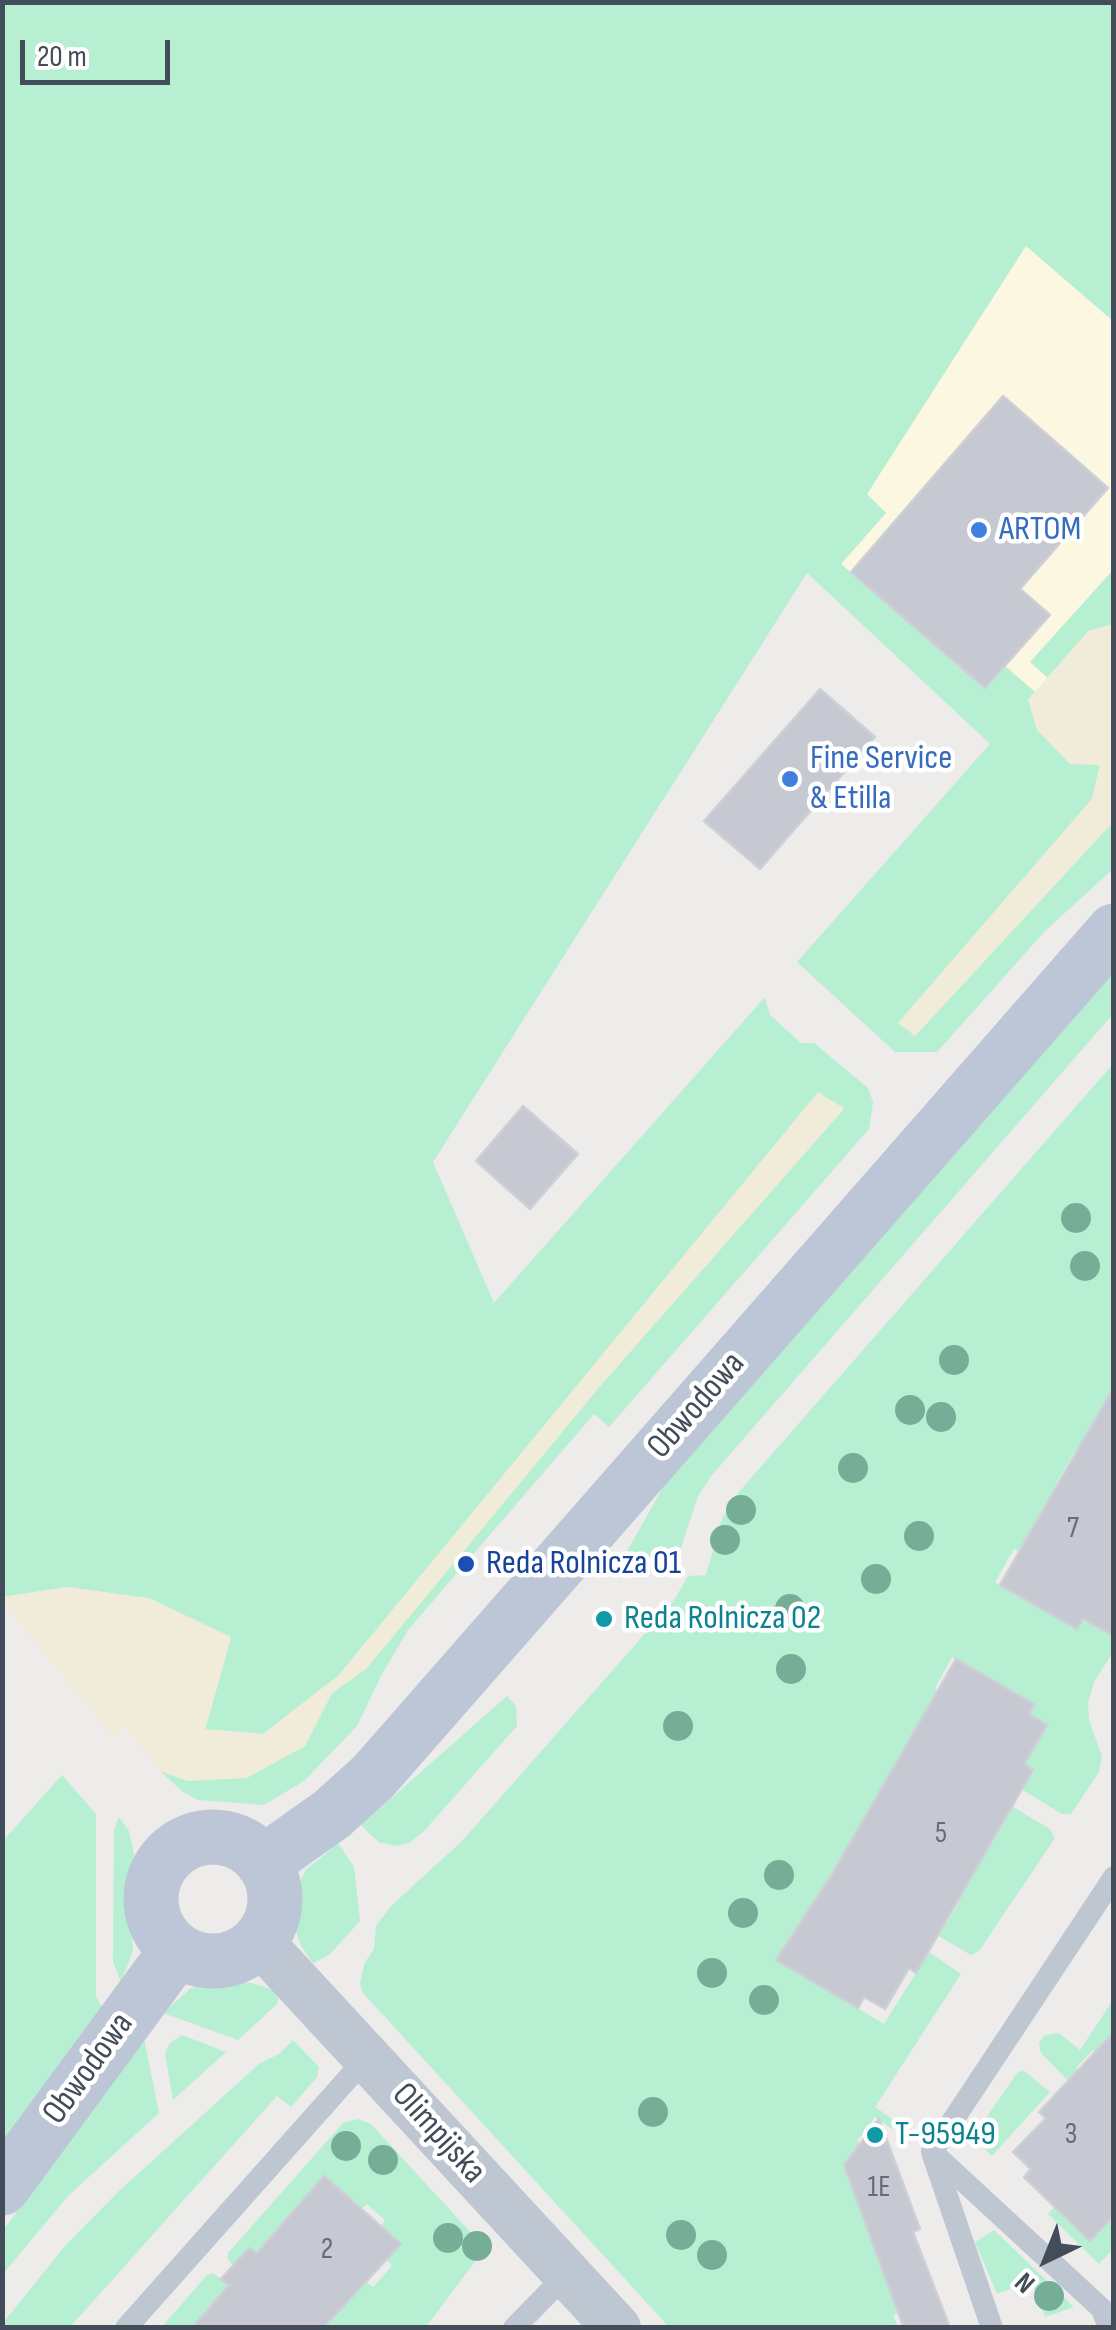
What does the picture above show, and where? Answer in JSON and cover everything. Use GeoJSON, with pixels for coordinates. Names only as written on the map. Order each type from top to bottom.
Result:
{"type":"FeatureCollection","features":[{"type":"Feature","properties":{"kind":"main road","name":"Obwodowa"},"geometry":{"type":"LineString","coordinates":[[263,1863],[332,1814],[373,1777],[1114,930]]}},
{"type":"Feature","properties":{"kind":"main road"},"geometry":{"type":"LineString","coordinates":[[220,1838],[249,1848],[263,1863],[272,1882],[275,1902],[270,1923],[259,1941],[241,1954],[220,1961],[198,1959],[177,1950],[163,1937],[154,1920],[153,1883],[172,1852],[190,1842],[220,1838]]}},
{"type":"Feature","properties":{"kind":"main road","name":"Obwodowa"},"geometry":{"type":"LineString","coordinates":[[2,2188],[177,1950]]}},
{"type":"Feature","properties":{"kind":"street","name":"Olimpijska"},"geometry":{"type":"LineString","coordinates":[[259,1941],[617,2328]]}},
{"type":"Feature","properties":{"kind":"lane"},"geometry":{"type":"LineString","coordinates":[[932,2152],[1114,1877]]}},
{"type":"Feature","properties":{"kind":"lane"},"geometry":{"type":"LineString","coordinates":[[126,2328],[368,2056]]}},
{"type":"Feature","properties":{"kind":"lane"},"geometry":{"type":"LineString","coordinates":[[932,2152],[992,2328]]}},
{"type":"Feature","properties":{"kind":"lane"},"geometry":{"type":"LineString","coordinates":[[932,2152],[1102,2309],[1109,2328]]}},
{"type":"Feature","properties":{"kind":"lane"},"geometry":{"type":"LineString","coordinates":[[514,2328],[566,2274]]}},
{"type":"Feature","properties":{"kind":"shaded area"},"geometry":{"type":"Polygon","coordinates":[[[1035,215],[1113,282],[1113,602],[990,744],[807,573],[1035,215]]]}},
{"type":"Feature","properties":{"kind":"green space"},"geometry":{"type":"Polygon","coordinates":[[[3,3],[1113,3],[1113,321],[1026,246],[867,494],[886,513],[841,564],[985,688],[1005,666],[1035,692],[1028,700],[1100,765],[1092,799],[899,1022],[915,1036],[1113,822],[1113,869],[1045,931],[937,1052],[895,1052],[797,962],[990,744],[807,573],[433,1162],[494,1303],[765,997],[770,1015],[801,1043],[814,1043],[868,1088],[873,1102],[869,1129],[609,1427],[594,1414],[408,1630],[357,1726],[304,1781],[264,1805],[198,1800],[160,1771],[188,1781],[305,1746],[332,1693],[366,1669],[601,1385],[844,1108],[818,1093],[339,1675],[263,1734],[205,1730],[231,1638],[68,1587],[3,1597],[3,3]]]}},
{"type":"Feature","properties":{"kind":"green space"},"geometry":{"type":"Polygon","coordinates":[[[1113,570],[1113,624],[1088,632],[1048,678],[1030,662],[1113,570]]]}},
{"type":"Feature","properties":{"kind":"green space"},"geometry":{"type":"Polygon","coordinates":[[[1113,973],[1113,1014],[712,1475],[698,1496],[679,1554],[624,1563],[669,1477],[1113,973]]]}},
{"type":"Feature","properties":{"kind":"green space"},"geometry":{"type":"Polygon","coordinates":[[[1113,1064],[1114,1387],[1099,1413],[1113,1422],[1098,1464],[1075,1451],[1056,1484],[1067,1491],[1046,1503],[1019,1552],[1014,1549],[995,1582],[1030,1603],[1033,1599],[1102,1629],[1113,1610],[1113,1652],[1094,1682],[1088,1703],[1089,1720],[1102,1756],[1099,1772],[1071,1814],[1062,1814],[1021,1789],[1023,1764],[1046,1724],[1029,1714],[1034,1703],[1012,1690],[1008,1695],[984,1675],[952,1657],[841,1884],[829,1878],[777,1960],[884,2024],[929,1952],[961,1974],[875,2107],[897,2122],[892,2129],[875,2117],[857,2141],[884,2160],[903,2311],[893,2315],[898,2327],[669,2327],[363,1993],[360,1984],[364,1964],[374,1949],[376,1926],[391,1906],[462,1841],[673,1602],[688,1576],[706,1575],[722,1519],[738,1493],[1113,1064]]]}},
{"type":"Feature","properties":{"kind":"green space"},"geometry":{"type":"Polygon","coordinates":[[[507,1696],[516,1706],[517,1726],[424,1831],[409,1843],[395,1846],[379,1842],[361,1825],[507,1696]]]}},
{"type":"Feature","properties":{"kind":"green space"},"geometry":{"type":"Polygon","coordinates":[[[62,1775],[96,1814],[96,1996],[102,2007],[3,2144],[3,1841],[62,1775]]]}},
{"type":"Feature","properties":{"kind":"green space"},"geometry":{"type":"Polygon","coordinates":[[[1003,1801],[1050,1829],[1055,1838],[979,1951],[971,1955],[930,1931],[937,1920],[946,1924],[959,1902],[949,1895],[982,1839],[992,1844],[1005,1820],[995,1814],[1003,1801]]]}},
{"type":"Feature","properties":{"kind":"green space"},"geometry":{"type":"Polygon","coordinates":[[[119,1817],[129,1831],[134,1854],[129,1905],[133,1951],[121,1982],[113,1962],[114,1830],[119,1817]]]}},
{"type":"Feature","properties":{"kind":"green space"},"geometry":{"type":"Polygon","coordinates":[[[338,1843],[354,1867],[360,1921],[329,1955],[313,1963],[300,1944],[294,1924],[295,1894],[305,1871],[338,1843]]]}},
{"type":"Feature","properties":{"kind":"green space"},"geometry":{"type":"Polygon","coordinates":[[[221,1981],[252,1983],[273,1990],[279,1996],[277,2004],[238,2040],[163,2013],[191,1988],[221,1981]]]}},
{"type":"Feature","properties":{"kind":"green space"},"geometry":{"type":"Polygon","coordinates":[[[1113,2000],[1113,2052],[1102,2057],[1093,2050],[1076,2068],[1085,2076],[1074,2087],[1041,2053],[1039,2043],[1045,2035],[1059,2033],[1080,2050],[1113,2000]]]}},
{"type":"Feature","properties":{"kind":"green space"},"geometry":{"type":"Polygon","coordinates":[[[182,2035],[226,2052],[173,2100],[165,2054],[170,2043],[182,2035]]]}},
{"type":"Feature","properties":{"kind":"green space"},"geometry":{"type":"Polygon","coordinates":[[[144,2038],[159,2113],[68,2196],[3,2274],[2,2232],[144,2038]]]}},
{"type":"Feature","properties":{"kind":"green space"},"geometry":{"type":"Polygon","coordinates":[[[293,2040],[319,2067],[317,2077],[291,2107],[277,2096],[70,2327],[3,2327],[65,2246],[119,2191],[259,2064],[279,2054],[293,2040]]]}},
{"type":"Feature","properties":{"kind":"green space"},"geometry":{"type":"Polygon","coordinates":[[[1023,2070],[1050,2092],[992,2156],[977,2142],[977,2131],[1023,2070]]]}},
{"type":"Feature","properties":{"kind":"green space"},"geometry":{"type":"Polygon","coordinates":[[[358,2119],[371,2124],[485,2248],[426,2327],[323,2327],[365,2281],[373,2287],[392,2266],[387,2260],[401,2244],[381,2226],[385,2220],[367,2204],[361,2209],[324,2176],[257,2253],[249,2248],[233,2266],[228,2259],[228,2253],[343,2123],[358,2119]]]}},
{"type":"Feature","properties":{"kind":"green space"},"geometry":{"type":"Polygon","coordinates":[[[1058,2203],[1113,2208],[1113,2249],[1099,2264],[1048,2214],[1058,2203]]]}},
{"type":"Feature","properties":{"kind":"green space"},"geometry":{"type":"Polygon","coordinates":[[[994,2230],[1074,2307],[1045,2317],[1031,2281],[997,2294],[975,2242],[994,2230]]]}},
{"type":"Feature","properties":{"kind":"green space"},"geometry":{"type":"Polygon","coordinates":[[[213,2273],[229,2285],[192,2327],[161,2328],[207,2275],[213,2273]]]}},
{"type":"Feature","properties":{"kind":"sand"},"geometry":{"type":"Polygon","coordinates":[[[1113,624],[1113,822],[915,1036],[898,1023],[1092,799],[1100,765],[1070,764],[1037,730],[1028,700],[1088,631],[1113,624]]]}},
{"type":"Feature","properties":{"kind":"sand"},"geometry":{"type":"Polygon","coordinates":[[[818,1092],[844,1109],[601,1385],[366,1669],[332,1693],[305,1746],[247,1778],[188,1781],[160,1771],[126,1727],[113,1737],[3,1603],[3,1597],[67,1587],[149,1598],[231,1637],[205,1729],[264,1734],[339,1675],[818,1092]]]}},
{"type":"Feature","properties":{"kind":"building","name":"ARTOM"},"geometry":{"type":"Polygon","coordinates":[[[1003,396],[1108,488],[1020,589],[1050,615],[985,688],[851,572],[1003,396]]]}},
{"type":"Feature","properties":{"kind":"building","name":"Fine Service & Etilla"},"geometry":{"type":"Polygon","coordinates":[[[820,689],[875,737],[760,869],[704,821],[820,689]]]}},
{"type":"Feature","properties":{"kind":"building"},"geometry":{"type":"Polygon","coordinates":[[[523,1106],[578,1154],[530,1209],[476,1161],[523,1106]]]}},
{"type":"Feature","properties":{"kind":"building"},"geometry":{"type":"Polygon","coordinates":[[[1114,1387],[1114,1636],[1083,1619],[1077,1629],[1000,1585],[1114,1387]]]}},
{"type":"Feature","properties":{"kind":"building"},"geometry":{"type":"Polygon","coordinates":[[[956,1659],[1034,1704],[1029,1714],[1047,1725],[1024,1764],[1033,1770],[916,1973],[909,1968],[885,2009],[864,1997],[858,2008],[776,1960],[830,1878],[956,1659]]]}},
{"type":"Feature","properties":{"kind":"building"},"geometry":{"type":"Polygon","coordinates":[[[1114,2032],[1114,2215],[1090,2241],[1024,2177],[1031,2169],[1013,2152],[1046,2118],[1039,2112],[1114,2032]]]}},
{"type":"Feature","properties":{"kind":"building"},"geometry":{"type":"Polygon","coordinates":[[[879,2119],[920,2229],[913,2232],[950,2328],[904,2328],[844,2165],[879,2119]]]}},
{"type":"Feature","properties":{"kind":"building"},"geometry":{"type":"Polygon","coordinates":[[[324,2176],[401,2244],[323,2328],[192,2328],[229,2285],[221,2279],[249,2248],[257,2253],[324,2176]]]}},
{"type":"Feature","properties":{"kind":"place","name":"ARTOM"},"geometry":{"type":"Point","coordinates":[979,530]}},
{"type":"Feature","properties":{"kind":"place","name":"Fine Service & Etilla"},"geometry":{"type":"Point","coordinates":[790,779]}},
{"type":"Feature","properties":{"kind":"place","name":"Reda Rolnicza 01"},"geometry":{"type":"Point","coordinates":[466,1564]}},
{"type":"Feature","properties":{"kind":"place","name":"Reda Rolnicza 02"},"geometry":{"type":"Point","coordinates":[604,1619]}},
{"type":"Feature","properties":{"kind":"place","name":"T-95949"},"geometry":{"type":"Point","coordinates":[875,2135]}}]}
